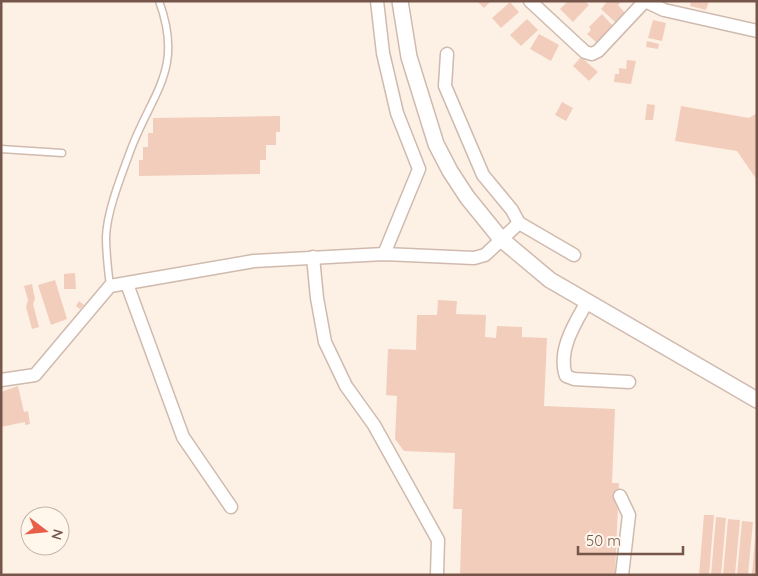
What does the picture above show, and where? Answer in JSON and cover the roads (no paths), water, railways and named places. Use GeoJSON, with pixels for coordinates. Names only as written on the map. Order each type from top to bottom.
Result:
{"type":"FeatureCollection","features":[{"type":"Feature","properties":{"kind":"street"},"geometry":{"type":"LineString","coordinates":[[377,1],[383,53],[397,113],[419,169],[384,254]]}},
{"type":"Feature","properties":{"kind":"street"},"geometry":{"type":"LineString","coordinates":[[400,1],[410,57],[436,144],[450,171],[467,197],[501,238],[550,280],[757,400]]}},
{"type":"Feature","properties":{"kind":"street"},"geometry":{"type":"LineString","coordinates":[[530,1],[585,52],[592,54],[598,51],[645,1],[664,10],[757,30]]}},
{"type":"Feature","properties":{"kind":"street"},"geometry":{"type":"LineString","coordinates":[[447,54],[444,86],[483,174],[520,223],[574,255]]}},
{"type":"Feature","properties":{"kind":"street"},"geometry":{"type":"LineString","coordinates":[[1,380],[35,375],[110,286],[254,261],[384,254],[474,258],[485,255],[501,238],[520,223]]}},
{"type":"Feature","properties":{"kind":"street"},"geometry":{"type":"LineString","coordinates":[[313,257],[317,298],[325,342],[346,386],[374,425],[438,540],[437,575]]}},
{"type":"Feature","properties":{"kind":"street"},"geometry":{"type":"LineString","coordinates":[[127,284],[183,438],[231,507]]}},
{"type":"Feature","properties":{"kind":"street"},"geometry":{"type":"LineString","coordinates":[[587,302],[569,333],[563,368],[566,376],[574,379],[629,382]]}},
{"type":"Feature","properties":{"kind":"street"},"geometry":{"type":"LineString","coordinates":[[620,496],[629,515],[622,575]]}},
{"type":"Feature","properties":{"kind":"lane"},"geometry":{"type":"LineString","coordinates":[[110,286],[106,235],[109,219],[132,146],[156,100],[168,59],[168,30],[159,1]]}},
{"type":"Feature","properties":{"kind":"lane"},"geometry":{"type":"LineString","coordinates":[[1,149],[62,153]]}}]}
